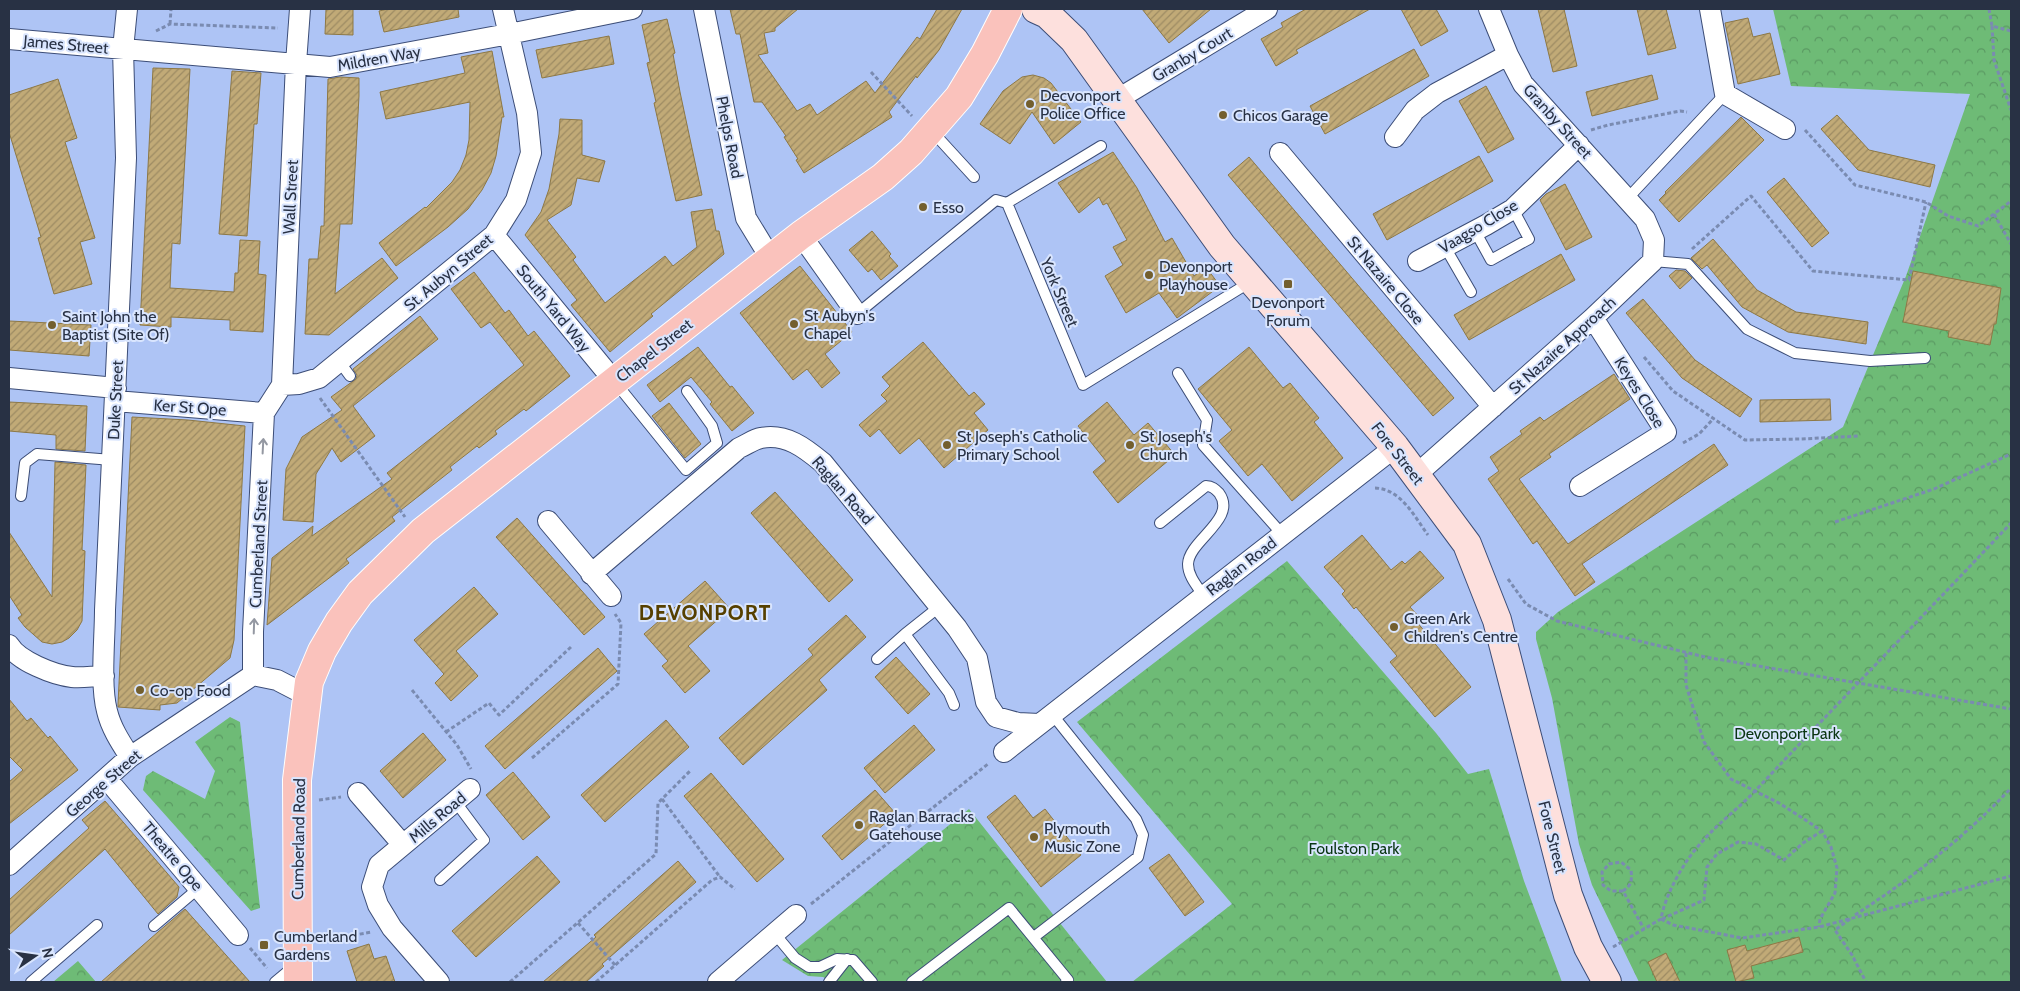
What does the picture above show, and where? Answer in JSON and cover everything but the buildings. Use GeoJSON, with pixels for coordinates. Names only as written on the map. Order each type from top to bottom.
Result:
{"type":"FeatureCollection","features":[{"type":"Feature","properties":{"kind":"main road","name":"Chapel Street"},"geometry":{"type":"LineString","coordinates":[[308,696],[309,682],[315,666],[339,622],[360,593],[418,536],[569,415],[614,382],[801,235],[883,177],[911,152],[959,96],[985,54],[1008,9]]}},
{"type":"Feature","properties":{"kind":"main road","name":"Cumberland Road"},"geometry":{"type":"LineString","coordinates":[[289,970],[297,780],[308,696]]}},
{"type":"Feature","properties":{"kind":"street","name":"Duke Street"},"geometry":{"type":"LineString","coordinates":[[128,9],[123,49],[126,158],[104,676],[107,711],[117,737],[130,757]]}},
{"type":"Feature","properties":{"kind":"street","name":"Wall Street"},"geometry":{"type":"LineString","coordinates":[[282,385],[300,9]]}},
{"type":"Feature","properties":{"kind":"street","name":"St. Aubyn Street"},"geometry":{"type":"LineString","coordinates":[[282,385],[299,384],[345,369],[494,235],[516,200],[531,153],[528,113],[504,9]]}},
{"type":"Feature","properties":{"kind":"street","name":"Mildren Way"},"geometry":{"type":"LineString","coordinates":[[123,49],[330,66],[509,34],[632,9]]}},
{"type":"Feature","properties":{"kind":"street","name":"Phelps Road"},"geometry":{"type":"LineString","coordinates":[[704,9],[746,218],[771,259]]}},
{"type":"Feature","properties":{"kind":"street","name":"Fore Street"},"geometry":{"type":"LineString","coordinates":[[1036,9],[1047,14],[1074,40],[1222,246],[1395,447],[1467,544],[1497,620],[1568,895],[1593,958],[1607,982]]}},
{"type":"Feature","properties":{"kind":"street","name":"Granby Court"},"geometry":{"type":"LineString","coordinates":[[1118,99],[1265,9]]}},
{"type":"Feature","properties":{"kind":"street","name":"Granby Street"},"geometry":{"type":"LineString","coordinates":[[1489,9],[1508,55],[1523,84],[1628,198]]}},
{"type":"Feature","properties":{"kind":"street"},"geometry":{"type":"LineString","coordinates":[[1710,9],[1725,94],[1785,129]]}},
{"type":"Feature","properties":{"kind":"street","name":"James Street"},"geometry":{"type":"LineString","coordinates":[[9,39],[123,49]]}},
{"type":"Feature","properties":{"kind":"street"},"geometry":{"type":"LineString","coordinates":[[1395,137],[1415,110],[1437,93],[1508,55]]}},
{"type":"Feature","properties":{"kind":"street","name":"Vaagso Close"},"geometry":{"type":"LineString","coordinates":[[1418,260],[1475,231],[1512,208],[1575,140]]}},
{"type":"Feature","properties":{"kind":"street","name":"St Nazaire Close"},"geometry":{"type":"LineString","coordinates":[[1280,153],[1493,407]]}},
{"type":"Feature","properties":{"kind":"street"},"geometry":{"type":"LineString","coordinates":[[1628,198],[1645,219],[1654,240],[1653,261]]}},
{"type":"Feature","properties":{"kind":"street","name":"South Yard Way"},"geometry":{"type":"LineString","coordinates":[[494,235],[614,382]]}},
{"type":"Feature","properties":{"kind":"street"},"geometry":{"type":"LineString","coordinates":[[801,235],[857,314]]}},
{"type":"Feature","properties":{"kind":"street","name":"St Nazaire Approach"},"geometry":{"type":"LineString","coordinates":[[1416,475],[1593,318],[1653,261]]}},
{"type":"Feature","properties":{"kind":"street","name":"Keyes Close"},"geometry":{"type":"LineString","coordinates":[[1580,486],[1666,432],[1593,318]]}},
{"type":"Feature","properties":{"kind":"street","name":"Ker St Ope"},"geometry":{"type":"LineString","coordinates":[[9,378],[264,413]]}},
{"type":"Feature","properties":{"kind":"street"},"geometry":{"type":"LineString","coordinates":[[264,413],[282,385]]}},
{"type":"Feature","properties":{"kind":"street","name":"Cumberland Street"},"geometry":{"type":"LineString","coordinates":[[253,675],[253,632],[264,413]]}},
{"type":"Feature","properties":{"kind":"street","name":"Raglan Road"},"geometry":{"type":"LineString","coordinates":[[591,574],[739,448],[761,438],[784,438],[803,446],[823,463],[939,607],[977,658],[986,702],[996,717],[1018,723],[1046,719]]}},
{"type":"Feature","properties":{"kind":"street","name":"Raglan Road"},"geometry":{"type":"LineString","coordinates":[[1004,752],[1395,447]]}},
{"type":"Feature","properties":{"kind":"street"},"geometry":{"type":"LineString","coordinates":[[548,521],[611,596]]}},
{"type":"Feature","properties":{"kind":"street"},"geometry":{"type":"LineString","coordinates":[[9,645],[12,650],[31,664],[39,667],[71,677],[104,676]]}},
{"type":"Feature","properties":{"kind":"street"},"geometry":{"type":"LineString","coordinates":[[253,675],[276,680],[308,696]]}},
{"type":"Feature","properties":{"kind":"street","name":"George Street"},"geometry":{"type":"LineString","coordinates":[[9,865],[130,757],[253,675]]}},
{"type":"Feature","properties":{"kind":"street","name":"Theatre Ope"},"geometry":{"type":"LineString","coordinates":[[107,779],[238,935]]}},
{"type":"Feature","properties":{"kind":"street","name":"Mills Road"},"geometry":{"type":"LineString","coordinates":[[358,793],[403,845]]}},
{"type":"Feature","properties":{"kind":"street","name":"Mills Road"},"geometry":{"type":"LineString","coordinates":[[439,982],[392,928],[378,905],[372,887],[379,865],[463,795]]}},
{"type":"Feature","properties":{"kind":"street"},"geometry":{"type":"LineString","coordinates":[[718,982],[796,915]]}},
{"type":"Feature","properties":{"kind":"lane"},"geometry":{"type":"LineString","coordinates":[[1628,198],[1725,94]]}},
{"type":"Feature","properties":{"kind":"lane"},"geometry":{"type":"LineString","coordinates":[[930,131],[974,177]]}},
{"type":"Feature","properties":{"kind":"lane"},"geometry":{"type":"LineString","coordinates":[[857,314],[989,204],[996,200],[1007,203],[1101,146]]}},
{"type":"Feature","properties":{"kind":"lane","name":"York Street"},"geometry":{"type":"LineString","coordinates":[[1007,203],[1083,385],[1252,281]]}},
{"type":"Feature","properties":{"kind":"lane"},"geometry":{"type":"LineString","coordinates":[[1475,231],[1491,260],[1529,238],[1512,208]]}},
{"type":"Feature","properties":{"kind":"lane"},"geometry":{"type":"LineString","coordinates":[[1445,247],[1471,292]]}},
{"type":"Feature","properties":{"kind":"lane"},"geometry":{"type":"LineString","coordinates":[[1653,261],[1688,264],[1747,329],[1795,353],[1870,361],[1925,358]]}},
{"type":"Feature","properties":{"kind":"lane"},"geometry":{"type":"LineString","coordinates":[[1178,373],[1207,420],[1203,445],[1282,534]]}},
{"type":"Feature","properties":{"kind":"lane"},"geometry":{"type":"LineString","coordinates":[[614,382],[686,470],[718,443],[712,426],[687,391]]}},
{"type":"Feature","properties":{"kind":"lane"},"geometry":{"type":"LineString","coordinates":[[21,496],[25,463],[37,454],[112,460]]}},
{"type":"Feature","properties":{"kind":"lane"},"geometry":{"type":"LineString","coordinates":[[1160,523],[1206,486],[1212,486],[1222,498],[1224,506],[1219,518],[1192,552],[1188,562],[1191,577],[1204,595]]}},
{"type":"Feature","properties":{"kind":"lane"},"geometry":{"type":"LineString","coordinates":[[877,660],[905,634],[939,607]]}},
{"type":"Feature","properties":{"kind":"lane"},"geometry":{"type":"LineString","coordinates":[[905,634],[950,693],[954,705]]}},
{"type":"Feature","properties":{"kind":"lane"},"geometry":{"type":"LineString","coordinates":[[1034,938],[1138,857],[1143,834],[1136,819],[1046,719]]}},
{"type":"Feature","properties":{"kind":"lane"},"geometry":{"type":"LineString","coordinates":[[440,880],[484,840],[463,795]]}},
{"type":"Feature","properties":{"kind":"lane"},"geometry":{"type":"LineString","coordinates":[[154,926],[200,888]]}},
{"type":"Feature","properties":{"kind":"lane"},"geometry":{"type":"LineString","coordinates":[[912,982],[1009,908],[1068,980],[1066,982]]}},
{"type":"Feature","properties":{"kind":"lane"},"geometry":{"type":"LineString","coordinates":[[31,982],[97,925]]}},
{"type":"Feature","properties":{"kind":"lane"},"geometry":{"type":"LineString","coordinates":[[775,934],[795,958],[809,967],[820,968],[837,958],[853,960],[872,982]]}},
{"type":"Feature","properties":{"kind":"lane"},"geometry":{"type":"LineString","coordinates":[[829,982],[847,959]]}},
{"type":"Feature","properties":{"kind":"path"},"geometry":{"type":"LineString","coordinates":[[171,9],[170,24],[299,29]]}},
{"type":"Feature","properties":{"kind":"path"},"geometry":{"type":"LineString","coordinates":[[1989,9],[1994,60],[2011,110]]}},
{"type":"Feature","properties":{"kind":"path"},"geometry":{"type":"LineString","coordinates":[[1992,26],[2011,31]]}},
{"type":"Feature","properties":{"kind":"path"},"geometry":{"type":"LineString","coordinates":[[871,72],[930,131]]}},
{"type":"Feature","properties":{"kind":"path"},"geometry":{"type":"LineString","coordinates":[[1575,140],[1608,124],[1680,111],[1705,115]]}},
{"type":"Feature","properties":{"kind":"path"},"geometry":{"type":"LineString","coordinates":[[1785,129],[1804,128],[1855,185],[1926,202],[1948,216],[1978,226],[2011,201]]}},
{"type":"Feature","properties":{"kind":"path"},"geometry":{"type":"LineString","coordinates":[[1677,263],[1751,196],[1813,271],[1909,280],[1926,202]]}},
{"type":"Feature","properties":{"kind":"path"},"geometry":{"type":"LineString","coordinates":[[1994,214],[2011,244]]}},
{"type":"Feature","properties":{"kind":"path"},"geometry":{"type":"LineString","coordinates":[[1641,353],[1673,391],[1745,440],[1860,436]]}},
{"type":"Feature","properties":{"kind":"path"},"geometry":{"type":"LineString","coordinates":[[307,381],[418,536]]}},
{"type":"Feature","properties":{"kind":"path"},"geometry":{"type":"LineString","coordinates":[[1699,434],[1714,418]]}},
{"type":"Feature","properties":{"kind":"path"},"geometry":{"type":"LineString","coordinates":[[1835,522],[1934,489],[2011,454]]}},
{"type":"Feature","properties":{"kind":"path"},"geometry":{"type":"LineString","coordinates":[[1372,488],[1385,488],[1399,497],[1431,540]]}},
{"type":"Feature","properties":{"kind":"path"},"geometry":{"type":"LineString","coordinates":[[1661,919],[1668,892],[1700,843],[1755,791],[1777,766],[1860,683],[2011,523]]}},
{"type":"Feature","properties":{"kind":"path"},"geometry":{"type":"LineString","coordinates":[[1504,571],[1526,604],[1557,621],[1686,653],[2011,709]]}},
{"type":"Feature","properties":{"kind":"path"},"geometry":{"type":"LineString","coordinates":[[532,758],[618,684],[621,623],[608,603],[611,596]]}},
{"type":"Feature","properties":{"kind":"path"},"geometry":{"type":"LineString","coordinates":[[446,732],[489,703],[499,715],[572,646]]}},
{"type":"Feature","properties":{"kind":"path"},"geometry":{"type":"LineString","coordinates":[[1686,653],[1686,685],[1704,742],[1731,779],[1779,803],[1822,832],[1831,847],[1837,868],[1835,893],[1820,919],[1819,926]]}},
{"type":"Feature","properties":{"kind":"path"},"geometry":{"type":"LineString","coordinates":[[412,690],[456,745],[472,770],[463,795]]}},
{"type":"Feature","properties":{"kind":"path"},"geometry":{"type":"LineString","coordinates":[[796,915],[1004,752]]}},
{"type":"Feature","properties":{"kind":"path"},"geometry":{"type":"LineString","coordinates":[[510,982],[656,854],[658,803],[690,771]]}},
{"type":"Feature","properties":{"kind":"path"},"geometry":{"type":"LineString","coordinates":[[1866,982],[1836,930],[1853,916],[1903,883],[1949,846],[1985,816],[2011,788]]}},
{"type":"Feature","properties":{"kind":"path"},"geometry":{"type":"LineString","coordinates":[[297,803],[358,793]]}},
{"type":"Feature","properties":{"kind":"path"},"geometry":{"type":"LineString","coordinates":[[662,799],[720,877],[735,889]]}},
{"type":"Feature","properties":{"kind":"path"},"geometry":{"type":"LineString","coordinates":[[1593,958],[1661,919],[1704,900],[1707,867],[1717,854],[1738,842],[1756,844],[1784,860],[1803,842],[1822,832]]}},
{"type":"Feature","properties":{"kind":"path"},"geometry":{"type":"LineString","coordinates":[[1621,862],[1631,870],[1632,880],[1629,887],[1623,891],[1611,891],[1603,885],[1602,872],[1609,864],[1621,862]]}},
{"type":"Feature","properties":{"kind":"path"},"geometry":{"type":"LineString","coordinates":[[1661,919],[1672,925],[1742,938],[1819,926],[2011,876]]}},
{"type":"Feature","properties":{"kind":"path"},"geometry":{"type":"LineString","coordinates":[[596,982],[712,880],[720,877]]}},
{"type":"Feature","properties":{"kind":"path"},"geometry":{"type":"LineString","coordinates":[[1623,891],[1644,929]]}},
{"type":"Feature","properties":{"kind":"path"},"geometry":{"type":"LineString","coordinates":[[578,923],[615,965]]}},
{"type":"Feature","properties":{"kind":"path"},"geometry":{"type":"LineString","coordinates":[[238,935],[289,970],[343,937],[392,928]]}},
{"type":"Feature","properties":{"kind":"green space","name":"Devonport Park"},"geometry":{"type":"Polygon","coordinates":[[[1773,9],[2011,9],[2011,982],[1639,982],[1592,885],[1579,844],[1552,698],[1536,639],[1536,632],[1558,612],[1843,427],[1906,276],[1970,94],[1791,86],[1773,9]]]}},
{"type":"Feature","properties":{"kind":"green space","name":"Foulston Park"},"geometry":{"type":"Polygon","coordinates":[[[1287,561],[1436,733],[1468,774],[1489,769],[1524,881],[1562,982],[1132,982],[1232,904],[1077,722],[1287,561]]]}},
{"type":"Feature","properties":{"kind":"green space"},"geometry":{"type":"Polygon","coordinates":[[[230,717],[240,722],[260,908],[251,911],[143,790],[146,776],[153,771],[205,799],[215,771],[195,742],[230,717]]]}},
{"type":"Feature","properties":{"kind":"green space"},"geometry":{"type":"Polygon","coordinates":[[[969,809],[1107,982],[833,982],[823,977],[808,976],[782,960],[969,809]]]}},
{"type":"Feature","properties":{"kind":"green space"},"geometry":{"type":"Polygon","coordinates":[[[78,961],[96,982],[53,982],[78,961]]]}},
{"type":"Feature","properties":{"kind":"place","name":"Decvonport Police Office"},"geometry":{"type":"Point","coordinates":[1030,104]}},
{"type":"Feature","properties":{"kind":"place","name":"Chicos Garage"},"geometry":{"type":"Point","coordinates":[1223,115]}},
{"type":"Feature","properties":{"kind":"place","name":"Esso"},"geometry":{"type":"Point","coordinates":[923,207]}},
{"type":"Feature","properties":{"kind":"place","name":"Devonport Playhouse"},"geometry":{"type":"Point","coordinates":[1149,275]}},
{"type":"Feature","properties":{"kind":"place","name":"Devonport Forum"},"geometry":{"type":"Point","coordinates":[1288,284]}},
{"type":"Feature","properties":{"kind":"place","name":"St Aubyn's Chapel"},"geometry":{"type":"Point","coordinates":[794,324]}},
{"type":"Feature","properties":{"kind":"place","name":"Saint John the Baptist (Site Of)"},"geometry":{"type":"Point","coordinates":[52,325]}},
{"type":"Feature","properties":{"kind":"place","name":"St Joseph's Catholic Primary School"},"geometry":{"type":"Point","coordinates":[947,445]}},
{"type":"Feature","properties":{"kind":"place","name":"St Joseph's Church"},"geometry":{"type":"Point","coordinates":[1130,445]}},
{"type":"Feature","properties":{"kind":"place","name":"Green Ark Children's Centre"},"geometry":{"type":"Point","coordinates":[1394,627]}},
{"type":"Feature","properties":{"kind":"place","name":"Co-op Food"},"geometry":{"type":"Point","coordinates":[140,690]}},
{"type":"Feature","properties":{"kind":"place","name":"Raglan Barracks Gatehouse"},"geometry":{"type":"Point","coordinates":[859,825]}},
{"type":"Feature","properties":{"kind":"place","name":"Plymouth Music Zone"},"geometry":{"type":"Point","coordinates":[1034,837]}},
{"type":"Feature","properties":{"kind":"place","name":"Cumberland Gardens"},"geometry":{"type":"Point","coordinates":[264,945]}},
{"type":"Feature","properties":{"kind":"district","name":"DEVONPORT"},"geometry":{"type":"Point","coordinates":[705,613]}}]}
